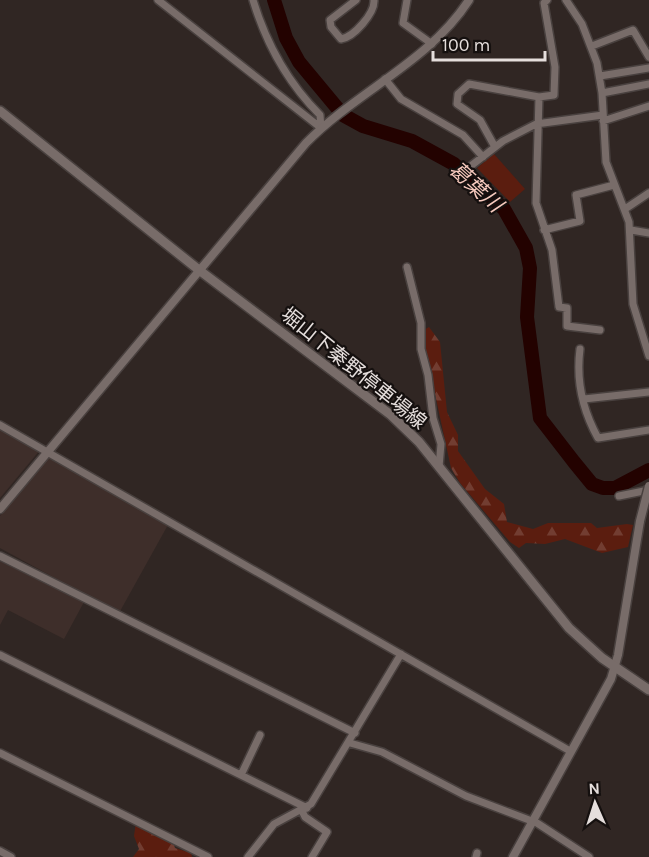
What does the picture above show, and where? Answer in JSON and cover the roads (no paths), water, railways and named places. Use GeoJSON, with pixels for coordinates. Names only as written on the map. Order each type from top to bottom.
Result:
{"type":"FeatureCollection","features":[{"type":"Feature","properties":{"kind":"main road","name":"堀山下秦野停車場線"},"geometry":{"type":"LineString","coordinates":[[0,111],[199,270],[391,415],[419,442],[551,608],[602,658],[649,690]]}},
{"type":"Feature","properties":{"kind":"street"},"geometry":{"type":"LineString","coordinates":[[159,0],[323,125]]}},
{"type":"Feature","properties":{"kind":"street"},"geometry":{"type":"LineString","coordinates":[[253,0],[274,53],[301,94],[320,115],[323,125]]}},
{"type":"Feature","properties":{"kind":"street"},"geometry":{"type":"LineString","coordinates":[[356,0],[330,20],[331,27],[341,39],[350,36],[357,28],[374,7],[374,0]]}},
{"type":"Feature","properties":{"kind":"street"},"geometry":{"type":"LineString","coordinates":[[407,0],[403,23],[432,44]]}},
{"type":"Feature","properties":{"kind":"street"},"geometry":{"type":"LineString","coordinates":[[0,509],[323,125],[432,44],[454,24],[469,0]]}},
{"type":"Feature","properties":{"kind":"street"},"geometry":{"type":"LineString","coordinates":[[495,147],[480,120],[458,104],[462,89],[473,84],[539,97],[554,95],[555,67],[544,3],[548,0]]}},
{"type":"Feature","properties":{"kind":"street"},"geometry":{"type":"LineString","coordinates":[[566,0],[592,46],[600,76],[606,162],[631,230],[633,304],[649,356]]}},
{"type":"Feature","properties":{"kind":"street"},"geometry":{"type":"LineString","coordinates":[[592,46],[633,30],[649,57]]}},
{"type":"Feature","properties":{"kind":"street"},"geometry":{"type":"LineString","coordinates":[[600,76],[649,69]]}},
{"type":"Feature","properties":{"kind":"street"},"geometry":{"type":"LineString","coordinates":[[385,80],[401,99],[464,135],[483,157]]}},
{"type":"Feature","properties":{"kind":"street"},"geometry":{"type":"LineString","coordinates":[[602,93],[649,84]]}},
{"type":"Feature","properties":{"kind":"street"},"geometry":{"type":"LineString","coordinates":[[539,97],[536,124],[536,203],[552,250],[560,307],[567,308],[567,326],[600,330]]}},
{"type":"Feature","properties":{"kind":"street"},"geometry":{"type":"LineString","coordinates":[[472,165],[495,147],[536,124],[603,118],[649,106]]}},
{"type":"Feature","properties":{"kind":"street"},"geometry":{"type":"LineString","coordinates":[[544,230],[580,221],[576,195],[614,184]]}},
{"type":"Feature","properties":{"kind":"street"},"geometry":{"type":"LineString","coordinates":[[625,209],[649,194]]}},
{"type":"Feature","properties":{"kind":"street"},"geometry":{"type":"LineString","coordinates":[[631,230],[649,233]]}},
{"type":"Feature","properties":{"kind":"street"},"geometry":{"type":"LineString","coordinates":[[407,267],[421,323],[421,349],[428,375],[433,418],[441,444],[439,467]]}},
{"type":"Feature","properties":{"kind":"street"},"geometry":{"type":"LineString","coordinates":[[580,349],[577,372],[590,424],[598,438],[649,430]]}},
{"type":"Feature","properties":{"kind":"street"},"geometry":{"type":"LineString","coordinates":[[584,399],[649,392]]}},
{"type":"Feature","properties":{"kind":"street"},"geometry":{"type":"LineString","coordinates":[[0,425],[570,751]]}},
{"type":"Feature","properties":{"kind":"street"},"geometry":{"type":"LineString","coordinates":[[513,857],[615,667],[640,521],[649,488]]}},
{"type":"Feature","properties":{"kind":"street"},"geometry":{"type":"LineString","coordinates":[[619,496],[649,488]]}},
{"type":"Feature","properties":{"kind":"street"},"geometry":{"type":"LineString","coordinates":[[0,556],[355,733]]}},
{"type":"Feature","properties":{"kind":"street"},"geometry":{"type":"LineString","coordinates":[[248,857],[274,824],[304,810],[321,791],[400,654]]}},
{"type":"Feature","properties":{"kind":"street"},"geometry":{"type":"LineString","coordinates":[[0,655],[241,775],[304,810]]}},
{"type":"Feature","properties":{"kind":"street"},"geometry":{"type":"LineString","coordinates":[[241,775],[260,735]]}},
{"type":"Feature","properties":{"kind":"street"},"geometry":{"type":"LineString","coordinates":[[350,743],[382,752],[466,795],[538,824],[589,857]]}},
{"type":"Feature","properties":{"kind":"street"},"geometry":{"type":"LineString","coordinates":[[0,753],[208,857]]}},
{"type":"Feature","properties":{"kind":"street"},"geometry":{"type":"LineString","coordinates":[[304,810],[305,817],[327,832],[312,857]]}},
{"type":"Feature","properties":{"kind":"street"},"geometry":{"type":"LineString","coordinates":[[0,851],[11,857]]}},
{"type":"Feature","properties":{"kind":"waterway","name":"葛葉川"},"geometry":{"type":"LineString","coordinates":[[274,0],[286,38],[299,62],[343,115],[363,126],[412,141],[454,164],[504,209],[526,248],[530,268],[527,317],[540,418],[574,462],[592,484],[603,488],[615,488],[649,470]]}}]}
